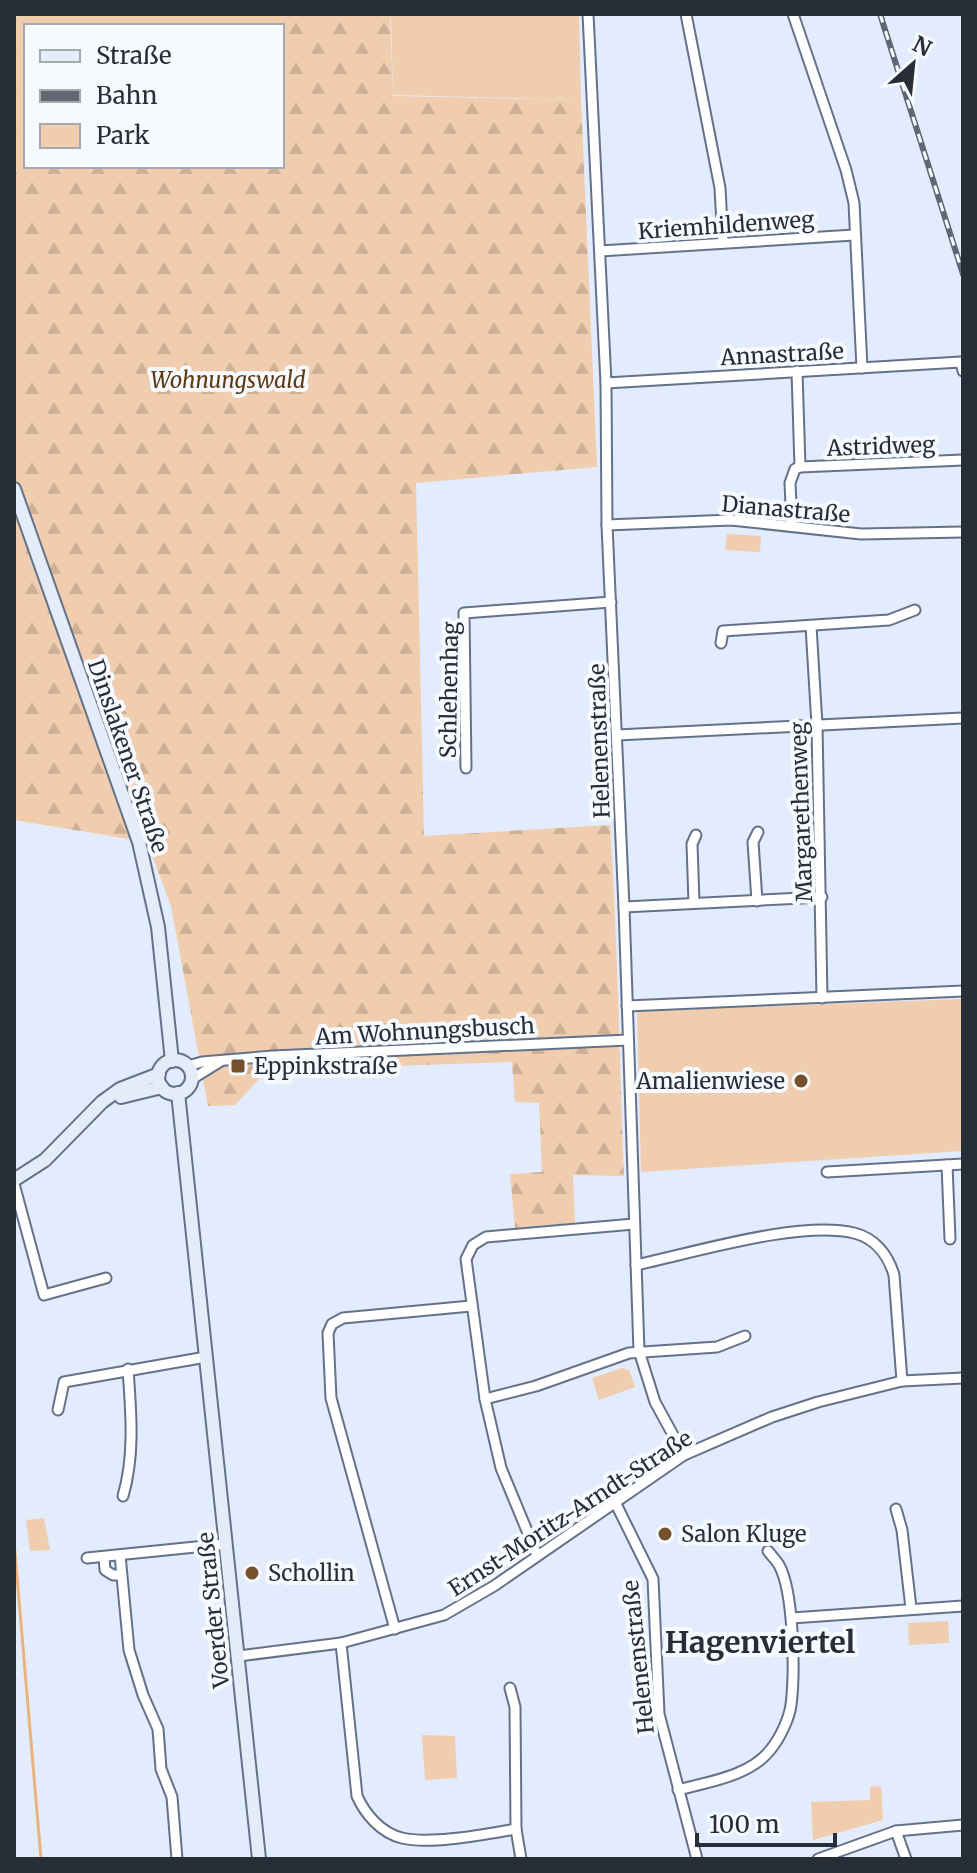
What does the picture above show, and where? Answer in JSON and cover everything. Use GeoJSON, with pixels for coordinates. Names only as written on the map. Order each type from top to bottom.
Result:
{"type":"FeatureCollection","features":[{"type":"Feature","properties":{"kind":"main road","name":"Dinslakener Straße"},"geometry":{"type":"LineString","coordinates":[[14,489],[139,842],[158,927],[172,1061]]}},
{"type":"Feature","properties":{"kind":"main road"},"geometry":{"type":"LineString","coordinates":[[181,1061],[188,1066],[192,1079],[187,1089],[178,1093],[169,1092],[161,1080],[164,1065],[181,1061]]}},
{"type":"Feature","properties":{"kind":"main road"},"geometry":{"type":"LineString","coordinates":[[14,1182],[45,1160],[102,1102],[120,1089],[161,1080]]}},
{"type":"Feature","properties":{"kind":"main road","name":"Voerder Straße"},"geometry":{"type":"LineString","coordinates":[[178,1093],[259,1859]]}},
{"type":"Feature","properties":{"kind":"street","name":"Helenenstraße"},"geometry":{"type":"LineString","coordinates":[[588,14],[606,383],[607,525],[639,1351],[655,1402],[684,1455]]}},
{"type":"Feature","properties":{"kind":"street"},"geometry":{"type":"LineString","coordinates":[[686,14],[720,188],[723,243]]}},
{"type":"Feature","properties":{"kind":"street"},"geometry":{"type":"LineString","coordinates":[[793,14],[846,170],[854,203],[862,368]]}},
{"type":"Feature","properties":{"kind":"street","name":"Kriemhildenweg"},"geometry":{"type":"LineString","coordinates":[[600,251],[854,235]]}},
{"type":"Feature","properties":{"kind":"street","name":"Annastraße"},"geometry":{"type":"LineString","coordinates":[[606,383],[862,368],[962,367]]}},
{"type":"Feature","properties":{"kind":"street","name":"Astridweg"},"geometry":{"type":"LineString","coordinates":[[797,371],[800,467]]}},
{"type":"Feature","properties":{"kind":"street","name":"Astridweg"},"geometry":{"type":"LineString","coordinates":[[792,526],[790,483],[795,469],[800,467],[963,460]]}},
{"type":"Feature","properties":{"kind":"street","name":"Dianastraße"},"geometry":{"type":"LineString","coordinates":[[607,525],[731,520],[861,534],[963,532]]}},
{"type":"Feature","properties":{"kind":"street","name":"Schlehenhag"},"geometry":{"type":"LineString","coordinates":[[466,768],[464,613],[611,602]]}},
{"type":"Feature","properties":{"kind":"street"},"geometry":{"type":"LineString","coordinates":[[721,643],[723,631],[889,620],[915,610]]}},
{"type":"Feature","properties":{"kind":"street","name":"Margarethenweg"},"geometry":{"type":"LineString","coordinates":[[811,626],[817,725],[822,998]]}},
{"type":"Feature","properties":{"kind":"street"},"geometry":{"type":"LineString","coordinates":[[617,735],[963,718]]}},
{"type":"Feature","properties":{"kind":"street"},"geometry":{"type":"LineString","coordinates":[[757,901],[753,842],[758,832]]}},
{"type":"Feature","properties":{"kind":"street"},"geometry":{"type":"LineString","coordinates":[[694,903],[692,844],[696,835]]}},
{"type":"Feature","properties":{"kind":"street"},"geometry":{"type":"LineString","coordinates":[[624,907],[822,897]]}},
{"type":"Feature","properties":{"kind":"street"},"geometry":{"type":"LineString","coordinates":[[627,1006],[963,991]]}},
{"type":"Feature","properties":{"kind":"street","name":"Am Wohnungsbusch"},"geometry":{"type":"LineString","coordinates":[[188,1066],[224,1060],[628,1040]]}},
{"type":"Feature","properties":{"kind":"street","name":"Am Wohnungsbusch"},"geometry":{"type":"LineString","coordinates":[[192,1079],[224,1060]]}},
{"type":"Feature","properties":{"kind":"street"},"geometry":{"type":"LineString","coordinates":[[827,1172],[963,1164]]}},
{"type":"Feature","properties":{"kind":"street"},"geometry":{"type":"LineString","coordinates":[[947,1165],[950,1239]]}},
{"type":"Feature","properties":{"kind":"street"},"geometry":{"type":"LineString","coordinates":[[14,1182],[44,1295],[106,1278]]}},
{"type":"Feature","properties":{"kind":"street"},"geometry":{"type":"LineString","coordinates":[[537,1555],[501,1468],[485,1399],[466,1259],[473,1245],[486,1237],[634,1224]]}},
{"type":"Feature","properties":{"kind":"street"},"geometry":{"type":"LineString","coordinates":[[636,1265],[777,1234],[831,1230],[856,1233],[881,1249],[894,1275],[902,1381]]}},
{"type":"Feature","properties":{"kind":"street"},"geometry":{"type":"LineString","coordinates":[[395,1629],[331,1398],[328,1333],[332,1324],[343,1318],[471,1306]]}},
{"type":"Feature","properties":{"kind":"street"},"geometry":{"type":"LineString","coordinates":[[485,1399],[536,1386],[639,1351],[717,1347],[745,1336]]}},
{"type":"Feature","properties":{"kind":"street"},"geometry":{"type":"LineString","coordinates":[[58,1410],[64,1382],[206,1357]]}},
{"type":"Feature","properties":{"kind":"street"},"geometry":{"type":"LineString","coordinates":[[123,1496],[128,1479],[132,1428],[128,1369]]}},
{"type":"Feature","properties":{"kind":"street","name":"Ernst-Moritz-Arndt-Straße"},"geometry":{"type":"LineString","coordinates":[[239,1656],[341,1643],[444,1615],[494,1586],[684,1455],[783,1413],[818,1402],[902,1381],[963,1378]]}},
{"type":"Feature","properties":{"kind":"street","name":"Helenenstraße"},"geometry":{"type":"LineString","coordinates":[[615,1502],[653,1579],[659,1714],[697,1859]]}},
{"type":"Feature","properties":{"kind":"street"},"geometry":{"type":"LineString","coordinates":[[896,1509],[902,1530],[911,1608]]}},
{"type":"Feature","properties":{"kind":"street"},"geometry":{"type":"LineString","coordinates":[[87,1558],[225,1544]]}},
{"type":"Feature","properties":{"kind":"street"},"geometry":{"type":"LineString","coordinates":[[678,1790],[754,1765],[771,1750],[791,1707],[792,1618],[780,1567],[768,1551]]}},
{"type":"Feature","properties":{"kind":"street"},"geometry":{"type":"LineString","coordinates":[[120,1555],[129,1650],[158,1729],[161,1769],[172,1797],[177,1859]]}},
{"type":"Feature","properties":{"kind":"street"},"geometry":{"type":"LineString","coordinates":[[104,1557],[105,1570],[121,1575]]}},
{"type":"Feature","properties":{"kind":"street"},"geometry":{"type":"LineString","coordinates":[[792,1618],[963,1606]]}},
{"type":"Feature","properties":{"kind":"street"},"geometry":{"type":"LineString","coordinates":[[341,1643],[357,1796],[363,1810],[387,1832],[403,1838],[470,1836],[516,1829]]}},
{"type":"Feature","properties":{"kind":"street"},"geometry":{"type":"LineString","coordinates":[[510,1688],[515,1707],[516,1829],[521,1859]]}},
{"type":"Feature","properties":{"kind":"street"},"geometry":{"type":"LineString","coordinates":[[818,1859],[896,1831],[963,1825]]}},
{"type":"Feature","properties":{"kind":"street"},"geometry":{"type":"LineString","coordinates":[[896,1831],[906,1859]]}},
{"type":"Feature","properties":{"kind":"green space","name":"Wohnungswald"},"geometry":{"type":"Polygon","coordinates":[[[14,14],[390,14],[393,96],[581,100],[597,467],[416,483],[424,836],[610,825],[624,1176],[573,1175],[575,1223],[515,1228],[510,1174],[542,1172],[539,1103],[515,1102],[512,1062],[394,1066],[372,1053],[275,1062],[235,1105],[208,1106],[171,906],[147,842],[14,820],[14,14]]]}},
{"type":"Feature","properties":{"kind":"green space"},"geometry":{"type":"Polygon","coordinates":[[[391,14],[579,14],[581,100],[393,95],[391,14]]]}},
{"type":"Feature","properties":{"kind":"green space"},"geometry":{"type":"Polygon","coordinates":[[[727,534],[761,536],[760,552],[725,550],[727,534]]]}},
{"type":"Feature","properties":{"kind":"green space","name":"Amalienwiese"},"geometry":{"type":"Polygon","coordinates":[[[963,999],[963,1151],[641,1172],[637,1011],[963,999]]]}},
{"type":"Feature","properties":{"kind":"green space"},"geometry":{"type":"Polygon","coordinates":[[[622,1368],[629,1370],[635,1387],[599,1400],[592,1378],[622,1368]]]}},
{"type":"Feature","properties":{"kind":"green space"},"geometry":{"type":"Polygon","coordinates":[[[44,1518],[50,1550],[30,1551],[26,1520],[44,1518]]]}},
{"type":"Feature","properties":{"kind":"green space"},"geometry":{"type":"Polygon","coordinates":[[[948,1621],[949,1643],[909,1645],[908,1623],[948,1621]]]}},
{"type":"Feature","properties":{"kind":"green space"},"geometry":{"type":"Polygon","coordinates":[[[422,1735],[455,1736],[457,1778],[425,1780],[422,1735]]]}},
{"type":"Feature","properties":{"kind":"green space"},"geometry":{"type":"Polygon","coordinates":[[[881,1786],[883,1820],[813,1840],[811,1802],[870,1800],[870,1787],[881,1786]]]}},
{"type":"Feature","properties":{"kind":"waterway"},"geometry":{"type":"LineString","coordinates":[[14,1541],[41,1859]]}},
{"type":"Feature","properties":{"kind":"railway"},"geometry":{"type":"LineString","coordinates":[[880,14],[963,274]]}},
{"type":"Feature","properties":{"kind":"place","name":"Eppinkstraße"},"geometry":{"type":"Point","coordinates":[238,1066]}},
{"type":"Feature","properties":{"kind":"place","name":"Amalienwiese"},"geometry":{"type":"Point","coordinates":[801,1081]}},
{"type":"Feature","properties":{"kind":"place","name":"Salon Kluge"},"geometry":{"type":"Point","coordinates":[665,1534]}},
{"type":"Feature","properties":{"kind":"place","name":"Schollin"},"geometry":{"type":"Point","coordinates":[252,1573]}},
{"type":"Feature","properties":{"kind":"district","name":"Hagenviertel"},"geometry":{"type":"Point","coordinates":[760,1643]}}]}
